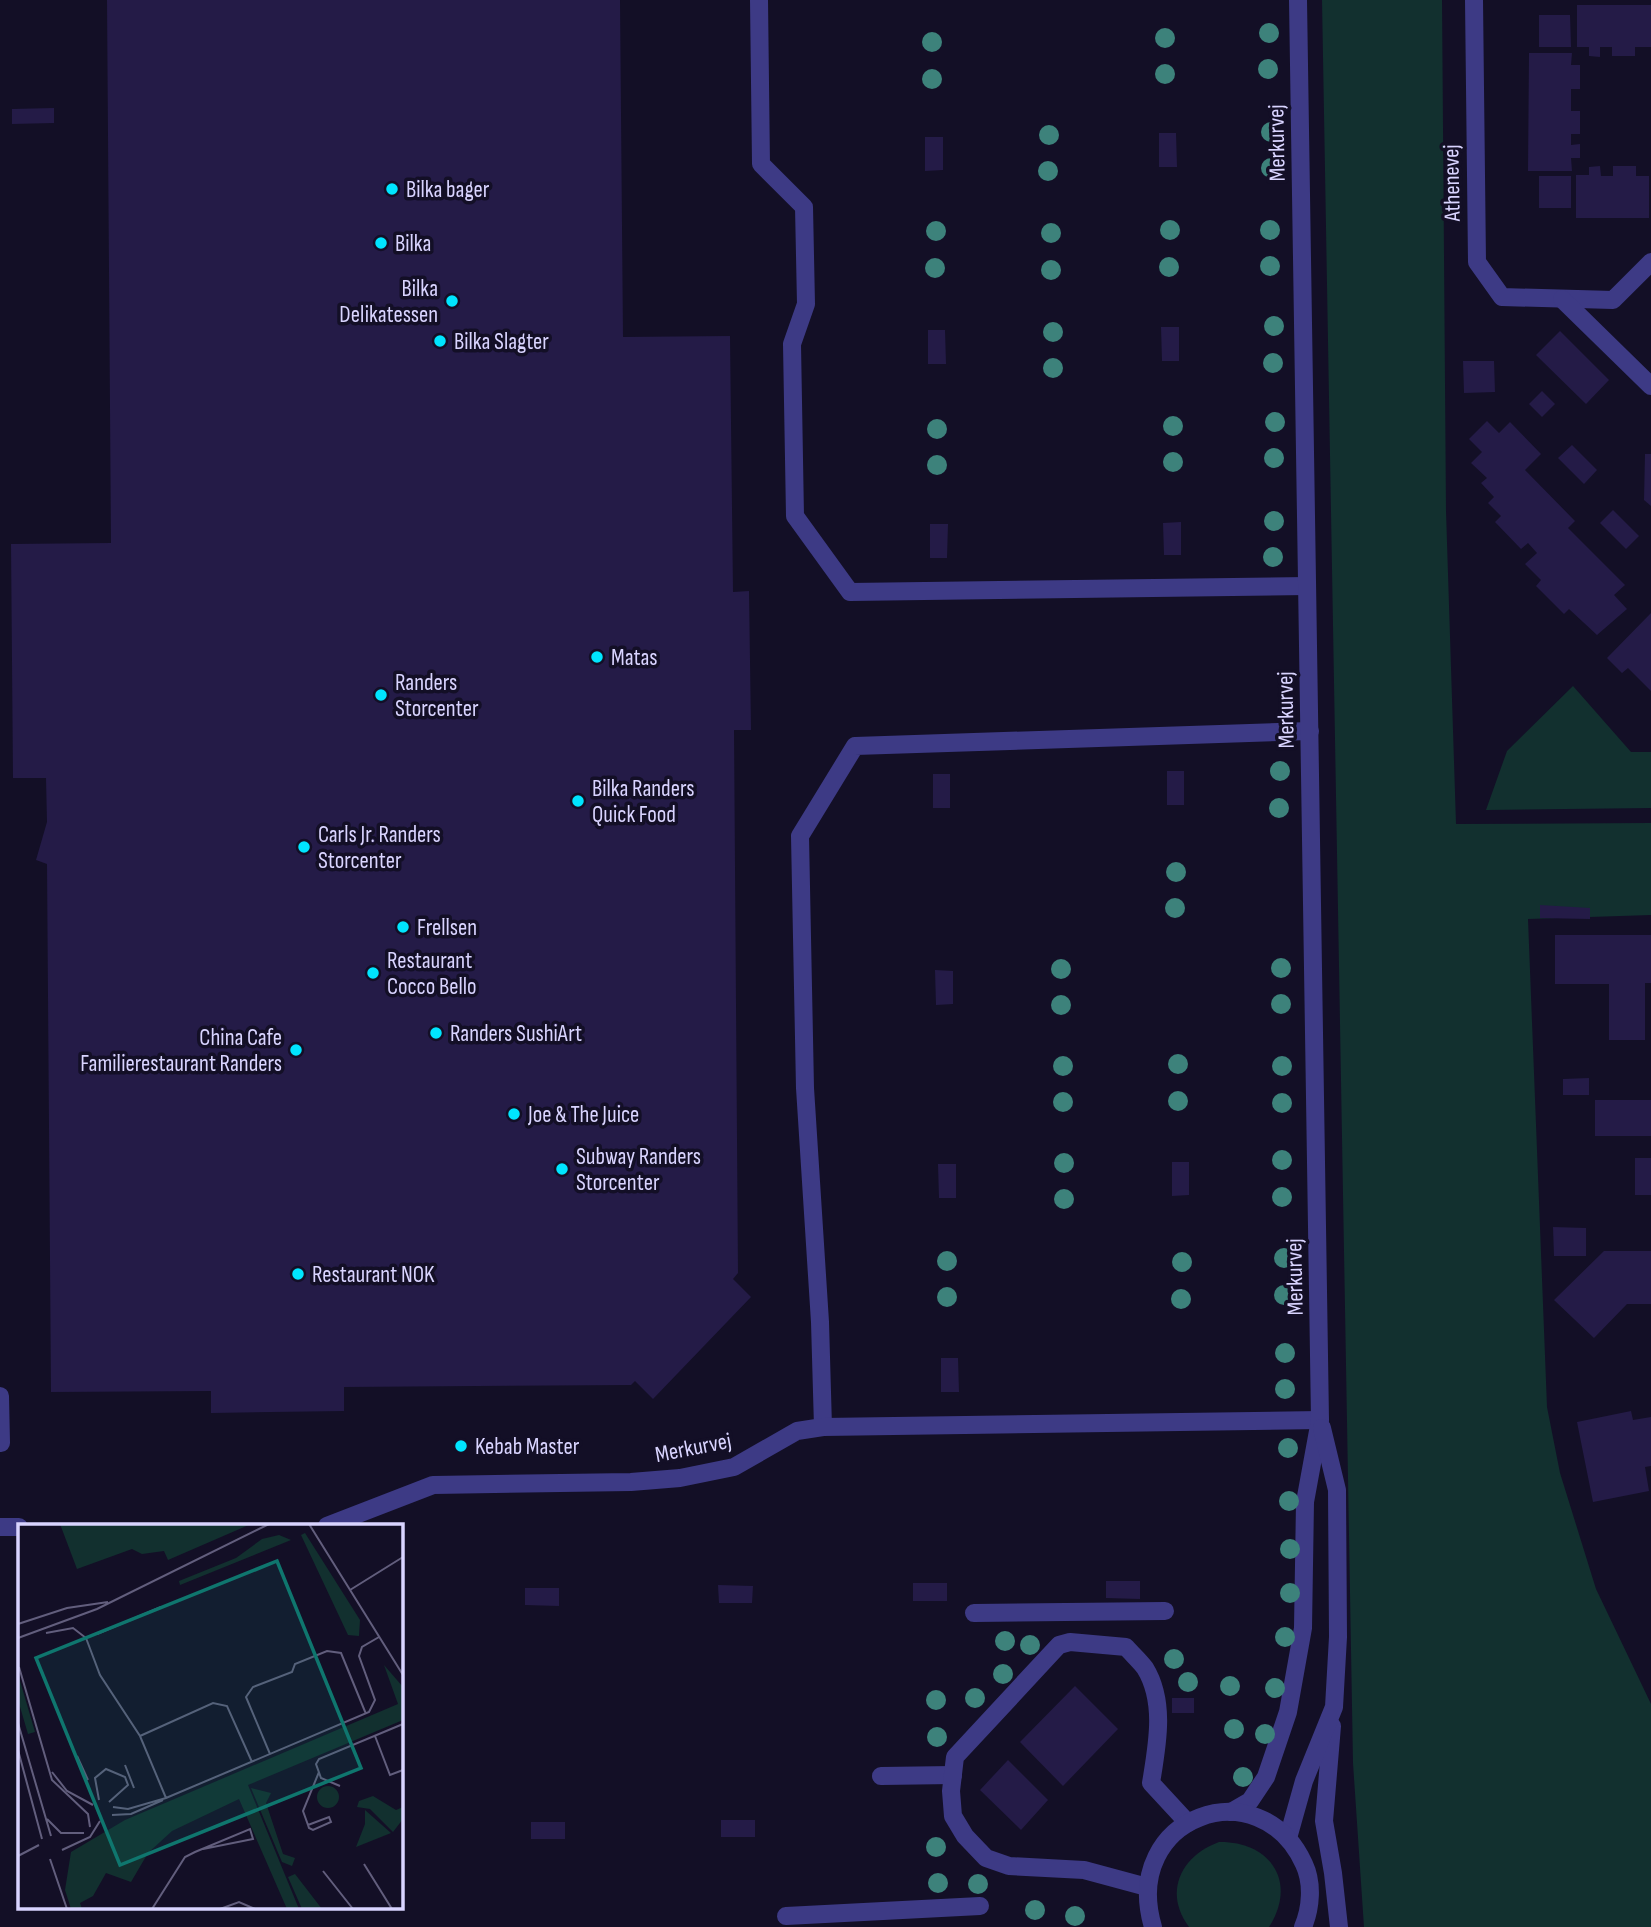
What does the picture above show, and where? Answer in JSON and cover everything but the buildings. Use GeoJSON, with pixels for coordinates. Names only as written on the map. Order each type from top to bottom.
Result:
{"type":"FeatureCollection","features":[{"type":"Feature","properties":{"kind":"street"},"geometry":{"type":"LineString","coordinates":[[759,0],[761,164],[804,207],[806,304],[792,344],[795,516],[850,592],[1307,586]]}},
{"type":"Feature","properties":{"kind":"street","name":"Merkurvej"},"geometry":{"type":"LineString","coordinates":[[1231,1812],[1250,1801],[1266,1777],[1288,1712],[1303,1628],[1305,1502],[1320,1420],[1298,0]]}},
{"type":"Feature","properties":{"kind":"street","name":"Athenevej"},"geometry":{"type":"LineString","coordinates":[[1474,0],[1477,262],[1502,297],[1613,300],[1651,262]]}},
{"type":"Feature","properties":{"kind":"street"},"geometry":{"type":"LineString","coordinates":[[1562,299],[1651,386]]}},
{"type":"Feature","properties":{"kind":"street"},"geometry":{"type":"LineString","coordinates":[[823,1427],[820,1322],[805,1088],[800,836],[855,746],[1310,732]]}},
{"type":"Feature","properties":{"kind":"street"},"geometry":{"type":"LineString","coordinates":[[0,1396],[1,1443]]}},
{"type":"Feature","properties":{"kind":"street","name":"Merkurvej"},"geometry":{"type":"LineString","coordinates":[[332,1524],[433,1485],[631,1482],[680,1478],[734,1467],[797,1432],[823,1427],[1320,1420]]}},
{"type":"Feature","properties":{"kind":"street","name":"Merkurvej"},"geometry":{"type":"LineString","coordinates":[[1288,1838],[1304,1781],[1334,1707],[1338,1637],[1337,1490],[1320,1420]]}},
{"type":"Feature","properties":{"kind":"street"},"geometry":{"type":"LineString","coordinates":[[0,1528],[18,1527]]}},
{"type":"Feature","properties":{"kind":"street"},"geometry":{"type":"LineString","coordinates":[[974,1613],[1165,1611]]}},
{"type":"Feature","properties":{"kind":"street"},"geometry":{"type":"LineString","coordinates":[[1147,1887],[1084,1870],[1010,1866],[986,1858],[965,1836],[953,1816],[951,1790],[955,1756],[1059,1645],[1070,1642],[1126,1647],[1145,1669],[1156,1701],[1159,1738],[1151,1783],[1188,1823]]}},
{"type":"Feature","properties":{"kind":"street"},"geometry":{"type":"LineString","coordinates":[[1334,1707],[1324,1821],[1334,1873],[1339,1927]]}},
{"type":"Feature","properties":{"kind":"street"},"geometry":{"type":"LineString","coordinates":[[881,1776],[953,1775]]}},
{"type":"Feature","properties":{"kind":"street"},"geometry":{"type":"LineString","coordinates":[[1153,1927],[1148,1908],[1147,1887],[1155,1857],[1175,1832],[1188,1823],[1202,1817],[1231,1812],[1252,1815],[1272,1824],[1288,1838],[1299,1853],[1307,1870],[1310,1887],[1309,1906],[1303,1927]]}},
{"type":"Feature","properties":{"kind":"street"},"geometry":{"type":"LineString","coordinates":[[786,1916],[980,1906]]}},
{"type":"Feature","properties":{"kind":"green space"},"geometry":{"type":"Polygon","coordinates":[[[1322,0],[1442,0],[1446,511],[1456,824],[1651,823],[1651,915],[1528,919],[1547,1407],[1560,1473],[1596,1589],[1651,1704],[1651,1927],[1364,1927],[1353,1763],[1322,0]]]}},
{"type":"Feature","properties":{"kind":"green space"},"geometry":{"type":"Polygon","coordinates":[[[1573,686],[1631,752],[1651,752],[1651,808],[1486,810],[1507,751],[1573,686]]]}},
{"type":"Feature","properties":{"kind":"green space"},"geometry":{"type":"Polygon","coordinates":[[[1219,1842],[1252,1849],[1274,1867],[1281,1895],[1269,1927],[1189,1927],[1181,1914],[1177,1901],[1180,1877],[1195,1856],[1219,1842]]]}},
{"type":"Feature","properties":{"kind":"place","name":"Bilka bager"},"geometry":{"type":"Point","coordinates":[392,189]}},
{"type":"Feature","properties":{"kind":"place","name":"Bilka"},"geometry":{"type":"Point","coordinates":[381,243]}},
{"type":"Feature","properties":{"kind":"place","name":"Bilka Delikatessen"},"geometry":{"type":"Point","coordinates":[452,301]}},
{"type":"Feature","properties":{"kind":"place","name":"Bilka Slagter"},"geometry":{"type":"Point","coordinates":[440,341]}},
{"type":"Feature","properties":{"kind":"place","name":"Matas"},"geometry":{"type":"Point","coordinates":[597,657]}},
{"type":"Feature","properties":{"kind":"place","name":"Randers Storcenter"},"geometry":{"type":"Point","coordinates":[381,695]}},
{"type":"Feature","properties":{"kind":"place","name":"Bilka Randers Quick Food"},"geometry":{"type":"Point","coordinates":[578,801]}},
{"type":"Feature","properties":{"kind":"place","name":"Carls Jr. Randers Storcenter"},"geometry":{"type":"Point","coordinates":[304,847]}},
{"type":"Feature","properties":{"kind":"place","name":"Frellsen"},"geometry":{"type":"Point","coordinates":[403,927]}},
{"type":"Feature","properties":{"kind":"place","name":"Restaurant Cocco Bello"},"geometry":{"type":"Point","coordinates":[373,973]}},
{"type":"Feature","properties":{"kind":"place","name":"Randers SushiArt"},"geometry":{"type":"Point","coordinates":[436,1033]}},
{"type":"Feature","properties":{"kind":"place","name":"China Cafe Familierestaurant Randers"},"geometry":{"type":"Point","coordinates":[296,1050]}},
{"type":"Feature","properties":{"kind":"place","name":"Joe & The Juice"},"geometry":{"type":"Point","coordinates":[514,1114]}},
{"type":"Feature","properties":{"kind":"place","name":"Subway Randers Storcenter"},"geometry":{"type":"Point","coordinates":[562,1169]}},
{"type":"Feature","properties":{"kind":"place","name":"Restaurant NOK"},"geometry":{"type":"Point","coordinates":[298,1274]}},
{"type":"Feature","properties":{"kind":"place","name":"Kebab Master"},"geometry":{"type":"Point","coordinates":[461,1446]}}]}
